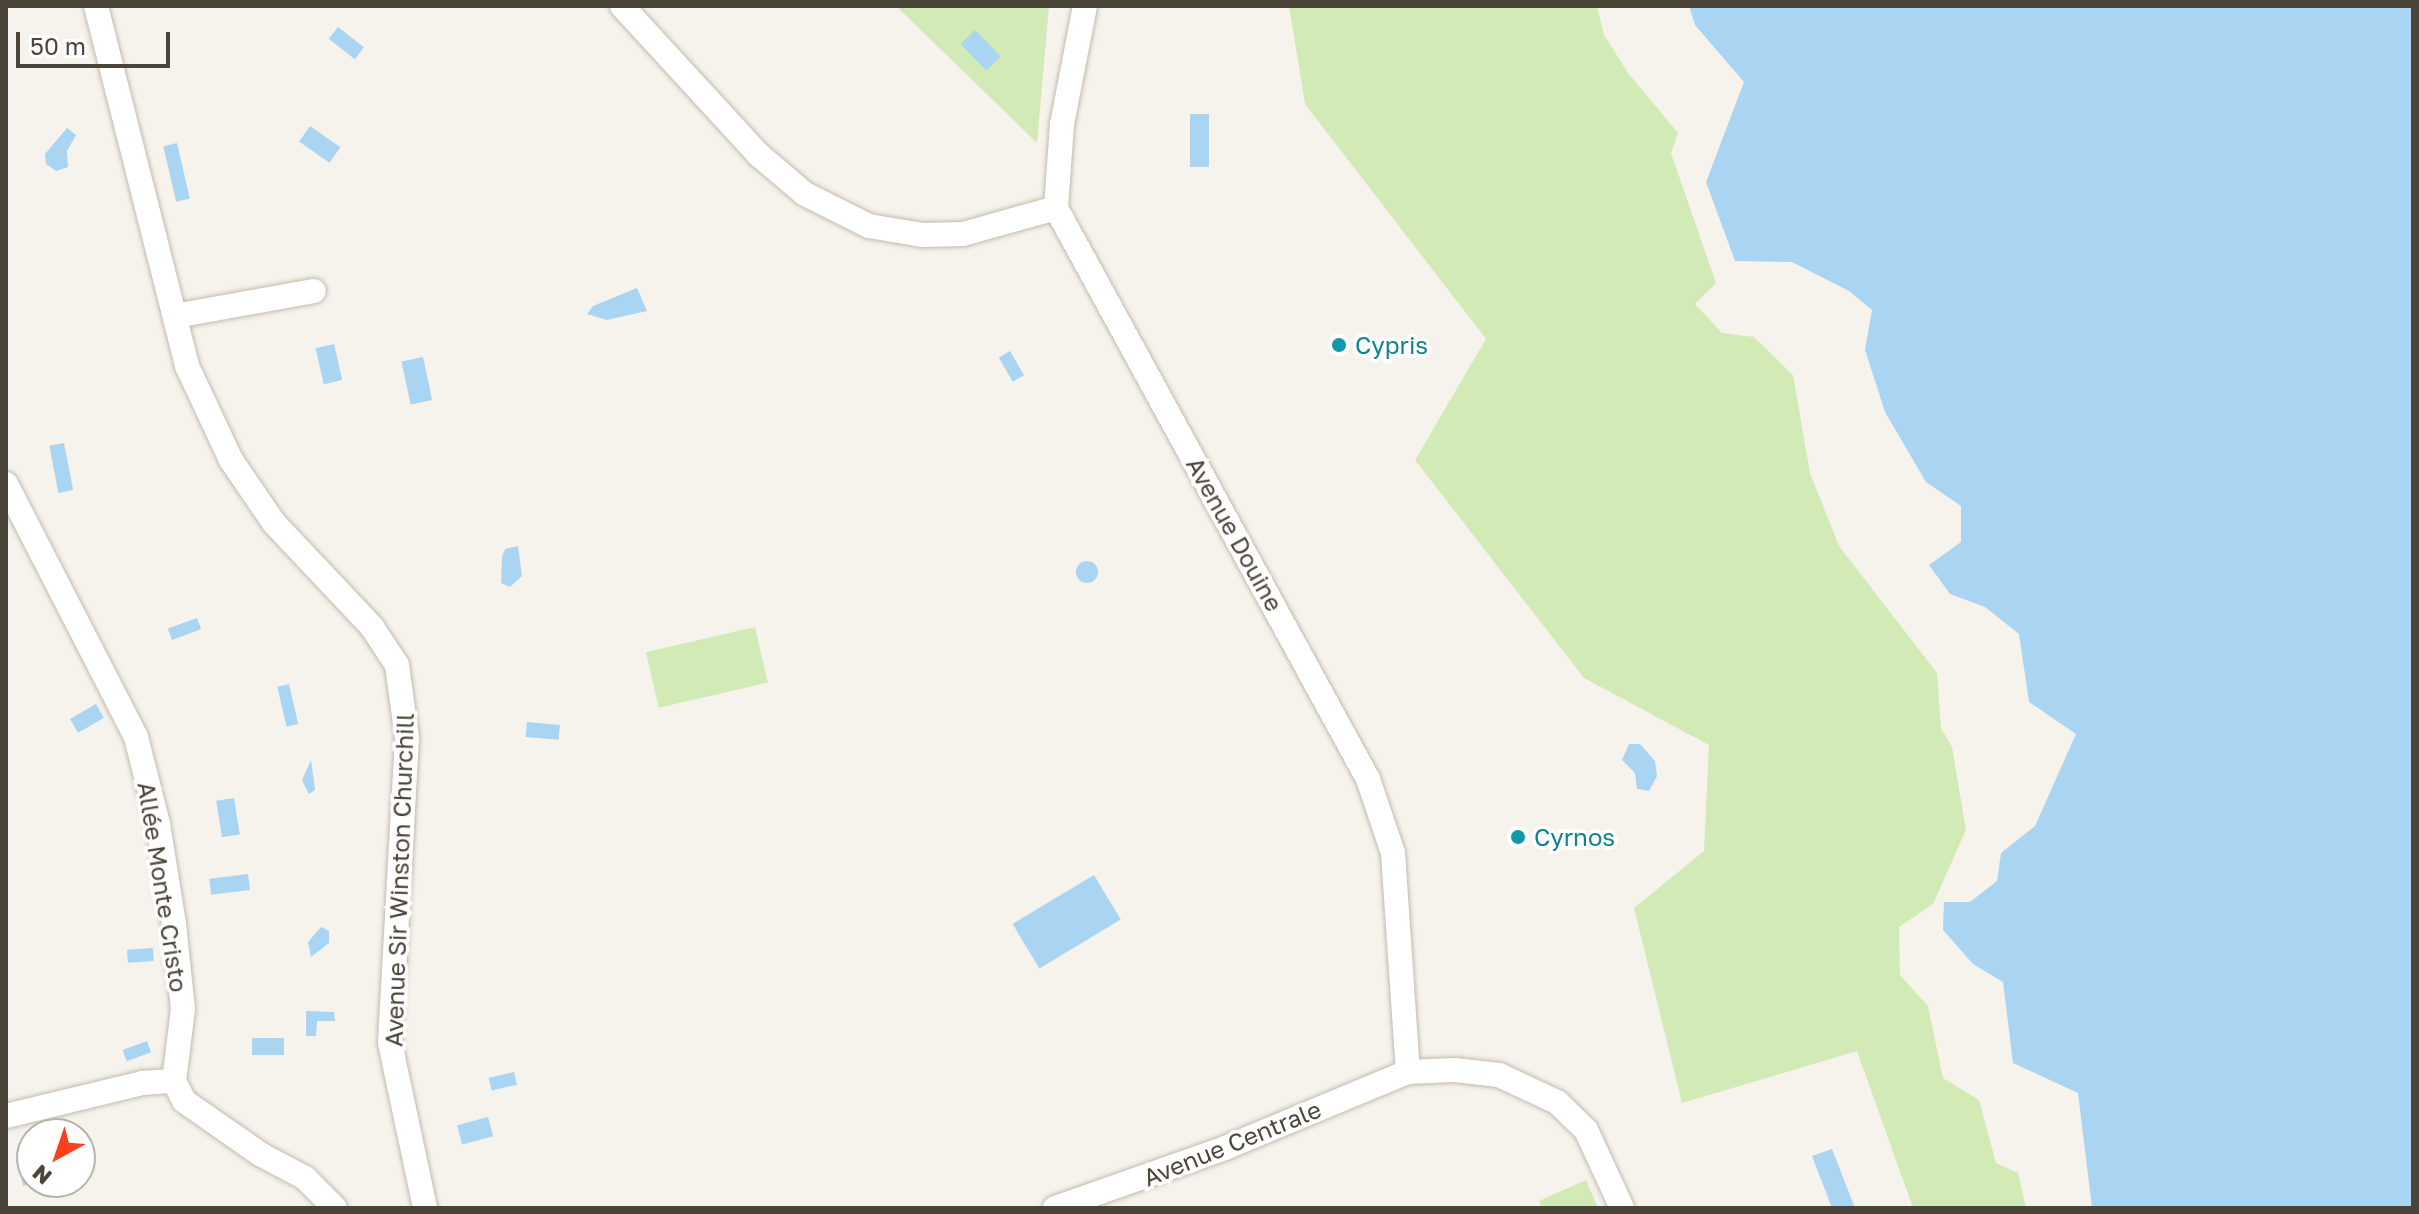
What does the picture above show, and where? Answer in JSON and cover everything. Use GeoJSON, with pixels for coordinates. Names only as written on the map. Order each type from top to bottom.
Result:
{"type":"FeatureCollection","features":[{"type":"Feature","properties":{"kind":"street","name":"Avenue Sir Winston Churchill"},"geometry":{"type":"LineString","coordinates":[[96,6],[187,366],[231,460],[274,523],[372,627],[397,665],[407,738],[390,1043],[425,1208]]}},
{"type":"Feature","properties":{"kind":"street"},"geometry":{"type":"LineString","coordinates":[[622,6],[759,155],[805,194],[869,226],[923,235],[963,234],[1056,208],[1062,124],[1085,6]]}},
{"type":"Feature","properties":{"kind":"street","name":"Avenue Douine"},"geometry":{"type":"LineString","coordinates":[[1056,208],[1368,779],[1393,853],[1408,1072]]}},
{"type":"Feature","properties":{"kind":"street"},"geometry":{"type":"LineString","coordinates":[[175,316],[314,291]]}},
{"type":"Feature","properties":{"kind":"street","name":"Allée Monte Cristo"},"geometry":{"type":"LineString","coordinates":[[6,484],[136,737],[158,824],[174,924],[183,1009],[174,1081]]}},
{"type":"Feature","properties":{"kind":"street"},"geometry":{"type":"LineString","coordinates":[[1408,1072],[1499,1075],[1557,1102],[1586,1130],[1622,1208]]}},
{"type":"Feature","properties":{"kind":"street","name":"Avenue Centrale"},"geometry":{"type":"LineString","coordinates":[[1055,1208],[1225,1148],[1408,1072]]}},
{"type":"Feature","properties":{"kind":"street"},"geometry":{"type":"LineString","coordinates":[[6,1116],[142,1083],[174,1081],[184,1101],[260,1154],[305,1178],[335,1208]]}},
{"type":"Feature","properties":{"kind":"green space"},"geometry":{"type":"Polygon","coordinates":[[[896,6],[1049,6],[1037,143],[896,6]]]}},
{"type":"Feature","properties":{"kind":"green space"},"geometry":{"type":"Polygon","coordinates":[[[1289,6],[1597,6],[1604,35],[1628,73],[1678,133],[1671,153],[1716,283],[1695,304],[1722,333],[1754,337],[1793,375],[1810,473],[1839,546],[1937,673],[1941,728],[1952,747],[1966,830],[1933,904],[1899,927],[1900,975],[1928,1006],[1943,1078],[1979,1100],[1996,1163],[2018,1173],[2026,1208],[1913,1208],[1857,1051],[1682,1103],[1634,908],[1704,851],[1709,745],[1584,678],[1415,460],[1486,339],[1305,104],[1289,6]]]}},
{"type":"Feature","properties":{"kind":"green space"},"geometry":{"type":"Polygon","coordinates":[[[755,627],[768,683],[659,708],[646,652],[755,627]]]}},
{"type":"Feature","properties":{"kind":"green space"},"geometry":{"type":"Polygon","coordinates":[[[1586,1180],[1598,1208],[1542,1208],[1539,1201],[1586,1180]]]}},
{"type":"Feature","properties":{"kind":"water"},"geometry":{"type":"Polygon","coordinates":[[[1689,6],[2413,6],[2413,1208],[2092,1208],[2078,1093],[2013,1063],[2003,982],[1973,964],[1943,930],[1944,902],[1970,902],[1997,881],[2001,853],[2035,826],[2076,734],[2029,702],[2019,634],[1985,607],[1950,594],[1929,565],[1961,542],[1961,506],[1926,482],[1885,412],[1865,350],[1872,310],[1849,291],[1792,262],[1735,261],[1706,182],[1744,82],[1695,25],[1689,6]]]}},
{"type":"Feature","properties":{"kind":"water"},"geometry":{"type":"Polygon","coordinates":[[[338,27],[364,47],[355,59],[329,39],[338,27]]]}},
{"type":"Feature","properties":{"kind":"water"},"geometry":{"type":"Polygon","coordinates":[[[975,30],[1001,57],[986,71],[961,44],[975,30]]]}},
{"type":"Feature","properties":{"kind":"water"},"geometry":{"type":"Polygon","coordinates":[[[1190,114],[1209,114],[1209,167],[1190,167],[1190,114]]]}},
{"type":"Feature","properties":{"kind":"water"},"geometry":{"type":"Polygon","coordinates":[[[310,126],[340,147],[329,163],[299,142],[310,126]]]}},
{"type":"Feature","properties":{"kind":"water"},"geometry":{"type":"Polygon","coordinates":[[[67,128],[76,135],[67,151],[68,167],[56,171],[46,164],[45,154],[67,128]]]}},
{"type":"Feature","properties":{"kind":"water"},"geometry":{"type":"Polygon","coordinates":[[[177,143],[190,199],[176,202],[163,146],[177,143]]]}},
{"type":"Feature","properties":{"kind":"water"},"geometry":{"type":"Polygon","coordinates":[[[637,288],[647,311],[607,320],[587,314],[593,306],[637,288]]]}},
{"type":"Feature","properties":{"kind":"water"},"geometry":{"type":"Polygon","coordinates":[[[334,344],[342,380],[324,384],[315,348],[334,344]]]}},
{"type":"Feature","properties":{"kind":"water"},"geometry":{"type":"Polygon","coordinates":[[[1010,351],[1024,375],[1013,382],[999,358],[1010,351]]]}},
{"type":"Feature","properties":{"kind":"water"},"geometry":{"type":"Polygon","coordinates":[[[423,357],[432,400],[411,405],[401,362],[423,357]]]}},
{"type":"Feature","properties":{"kind":"water"},"geometry":{"type":"Polygon","coordinates":[[[64,443],[73,490],[58,493],[49,446],[64,443]]]}},
{"type":"Feature","properties":{"kind":"water"},"geometry":{"type":"Polygon","coordinates":[[[518,546],[522,576],[510,587],[501,583],[502,557],[505,549],[518,546]]]}},
{"type":"Feature","properties":{"kind":"water"},"geometry":{"type":"Polygon","coordinates":[[[1087,561],[1095,564],[1098,572],[1095,580],[1087,583],[1079,580],[1076,572],[1079,564],[1087,561]]]}},
{"type":"Feature","properties":{"kind":"water"},"geometry":{"type":"Polygon","coordinates":[[[197,618],[201,629],[172,640],[168,629],[197,618]]]}},
{"type":"Feature","properties":{"kind":"water"},"geometry":{"type":"Polygon","coordinates":[[[289,684],[298,724],[287,727],[277,687],[289,684]]]}},
{"type":"Feature","properties":{"kind":"water"},"geometry":{"type":"Polygon","coordinates":[[[96,704],[104,718],[78,733],[70,719],[96,704]]]}},
{"type":"Feature","properties":{"kind":"water"},"geometry":{"type":"Polygon","coordinates":[[[527,722],[560,725],[559,740],[526,737],[527,722]]]}},
{"type":"Feature","properties":{"kind":"water"},"geometry":{"type":"Polygon","coordinates":[[[1629,744],[1640,744],[1655,761],[1657,776],[1649,791],[1637,789],[1635,773],[1622,760],[1629,744]]]}},
{"type":"Feature","properties":{"kind":"water"},"geometry":{"type":"Polygon","coordinates":[[[311,760],[315,790],[309,794],[302,780],[311,760]]]}},
{"type":"Feature","properties":{"kind":"water"},"geometry":{"type":"Polygon","coordinates":[[[234,798],[240,835],[222,837],[216,801],[234,798]]]}},
{"type":"Feature","properties":{"kind":"water"},"geometry":{"type":"Polygon","coordinates":[[[248,874],[250,890],[211,895],[209,879],[248,874]]]}},
{"type":"Feature","properties":{"kind":"water"},"geometry":{"type":"Polygon","coordinates":[[[1094,875],[1121,920],[1039,969],[1013,924],[1094,875]]]}},
{"type":"Feature","properties":{"kind":"water"},"geometry":{"type":"Polygon","coordinates":[[[321,927],[329,931],[329,943],[311,957],[308,942],[321,927]]]}},
{"type":"Feature","properties":{"kind":"water"},"geometry":{"type":"Polygon","coordinates":[[[153,948],[154,961],[128,963],[127,950],[153,948]]]}},
{"type":"Feature","properties":{"kind":"water"},"geometry":{"type":"Polygon","coordinates":[[[306,1011],[334,1012],[335,1021],[317,1021],[316,1036],[306,1036],[306,1011]]]}},
{"type":"Feature","properties":{"kind":"water"},"geometry":{"type":"Polygon","coordinates":[[[252,1038],[284,1038],[284,1055],[252,1055],[252,1038]]]}},
{"type":"Feature","properties":{"kind":"water"},"geometry":{"type":"Polygon","coordinates":[[[147,1041],[151,1052],[127,1061],[123,1050],[147,1041]]]}},
{"type":"Feature","properties":{"kind":"water"},"geometry":{"type":"Polygon","coordinates":[[[514,1072],[517,1085],[492,1091],[489,1078],[514,1072]]]}},
{"type":"Feature","properties":{"kind":"water"},"geometry":{"type":"Polygon","coordinates":[[[488,1117],[493,1136],[462,1145],[457,1125],[488,1117]]]}},
{"type":"Feature","properties":{"kind":"water"},"geometry":{"type":"Polygon","coordinates":[[[1832,1149],[1855,1208],[1832,1208],[1812,1156],[1832,1149]]]}},
{"type":"Feature","properties":{"kind":"place","name":"Cypris"},"geometry":{"type":"Point","coordinates":[1339,345]}},
{"type":"Feature","properties":{"kind":"place","name":"Cyrnos"},"geometry":{"type":"Point","coordinates":[1518,837]}}]}
